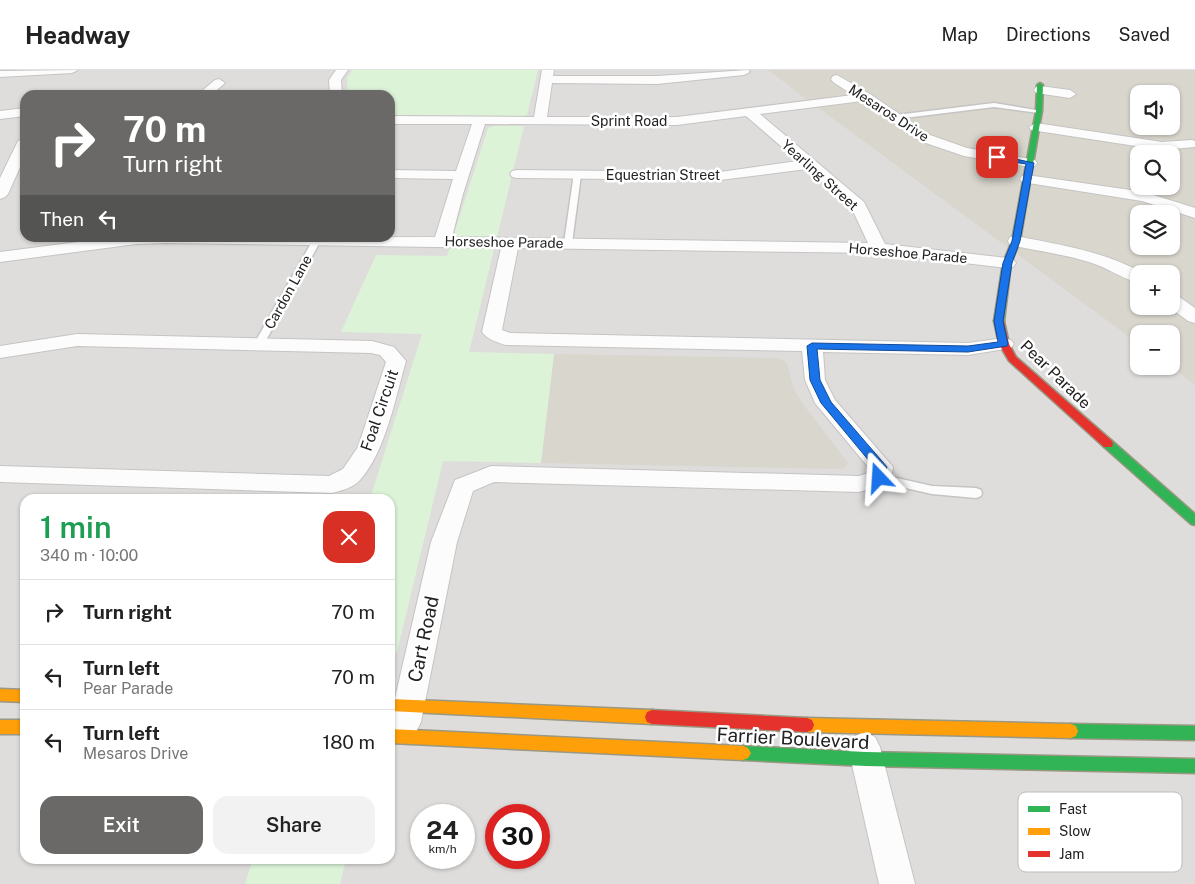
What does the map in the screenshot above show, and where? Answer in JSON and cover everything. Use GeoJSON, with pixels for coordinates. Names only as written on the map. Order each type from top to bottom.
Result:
{"type":"FeatureCollection","features":[{"type":"Feature","properties":{"kind":"street"},"geometry":{"type":"LineString","coordinates":[[0,74],[72,70]]}},
{"type":"Feature","properties":{"kind":"street"},"geometry":{"type":"LineString","coordinates":[[336,90],[335,80],[342,70]]}},
{"type":"Feature","properties":{"kind":"street"},"geometry":{"type":"LineString","coordinates":[[540,121],[547,74],[657,80],[705,73],[744,72]]}},
{"type":"Feature","properties":{"kind":"street","name":"Mesaros Drive"},"geometry":{"type":"LineString","coordinates":[[837,79],[854,90],[868,93],[925,138],[964,152],[1030,163]]}},
{"type":"Feature","properties":{"kind":"street"},"geometry":{"type":"LineString","coordinates":[[209,90],[219,83]]}},
{"type":"Feature","properties":{"kind":"street"},"geometry":{"type":"LineString","coordinates":[[1040,87],[1070,94]]}},
{"type":"Feature","properties":{"kind":"street","name":"Pear Parade"},"geometry":{"type":"LineString","coordinates":[[1040,87],[1039,111],[1030,163],[1016,241],[1008,263],[999,321],[1004,344],[1012,359],[1195,521]]}},
{"type":"Feature","properties":{"kind":"street","name":"Sprint Road"},"geometry":{"type":"LineString","coordinates":[[395,120],[677,121],[749,112],[868,93]]}},
{"type":"Feature","properties":{"kind":"street","name":"Yearling Street"},"geometry":{"type":"LineString","coordinates":[[749,112],[858,205],[879,248]]}},
{"type":"Feature","properties":{"kind":"street"},"geometry":{"type":"LineString","coordinates":[[0,115],[20,113]]}},
{"type":"Feature","properties":{"kind":"street"},"geometry":{"type":"LineString","coordinates":[[442,242],[480,121]]}},
{"type":"Feature","properties":{"kind":"street"},"geometry":{"type":"LineString","coordinates":[[1036,127],[1162,146],[1192,144]]}},
{"type":"Feature","properties":{"kind":"street"},"geometry":{"type":"LineString","coordinates":[[0,194],[20,152]]}},
{"type":"Feature","properties":{"kind":"street","name":"Equestrian Street"},"geometry":{"type":"LineString","coordinates":[[517,174],[720,176],[809,164]]}},
{"type":"Feature","properties":{"kind":"street"},"geometry":{"type":"LineString","coordinates":[[395,174],[462,175]]}},
{"type":"Feature","properties":{"kind":"street"},"geometry":{"type":"LineString","coordinates":[[1027,179],[1144,197],[1195,214]]}},
{"type":"Feature","properties":{"kind":"street","name":"Horseshoe Parade"},"geometry":{"type":"LineString","coordinates":[[395,241],[879,248],[1008,263]]}},
{"type":"Feature","properties":{"kind":"street"},"geometry":{"type":"LineString","coordinates":[[1016,241],[1095,257],[1130,272]]}},
{"type":"Feature","properties":{"kind":"street","name":"Horseshoe Parade"},"geometry":{"type":"LineString","coordinates":[[0,257],[117,242]]}},
{"type":"Feature","properties":{"kind":"street"},"geometry":{"type":"LineString","coordinates":[[512,242],[492,332],[506,339],[968,349],[1004,344]]}},
{"type":"Feature","properties":{"kind":"street"},"geometry":{"type":"LineString","coordinates":[[1180,306],[1195,316]]}},
{"type":"Feature","properties":{"kind":"street","name":"Foal Circuit"},"geometry":{"type":"LineString","coordinates":[[0,352],[76,340],[372,346],[387,351],[396,362],[369,448],[351,475],[332,485],[0,474]]}},
{"type":"Feature","properties":{"kind":"street"},"geometry":{"type":"LineString","coordinates":[[812,346],[815,380],[826,403],[881,467],[879,478]]}},
{"type":"Feature","properties":{"kind":"street","name":"Cart Road"},"geometry":{"type":"LineString","coordinates":[[396,736],[399,706],[444,542],[463,486],[491,474],[859,484],[879,478]]}},
{"type":"Feature","properties":{"kind":"street"},"geometry":{"type":"LineString","coordinates":[[0,695],[20,696]]}},
{"type":"Feature","properties":{"kind":"street","name":"Farrier Boulevard"},"geometry":{"type":"LineString","coordinates":[[399,706],[859,727],[1195,733]]}},
{"type":"Feature","properties":{"kind":"street"},"geometry":{"type":"LineString","coordinates":[[0,727],[20,727]]}},
{"type":"Feature","properties":{"kind":"street"},"geometry":{"type":"LineString","coordinates":[[859,727],[897,884]]}},
{"type":"Feature","properties":{"kind":"street","name":"Farrier Boulevard"},"geometry":{"type":"LineString","coordinates":[[396,736],[866,759],[1195,766]]}},
{"type":"Feature","properties":{"kind":"lane"},"geometry":{"type":"LineString","coordinates":[[896,117],[990,106],[1039,111]]}},
{"type":"Feature","properties":{"kind":"lane"},"geometry":{"type":"LineString","coordinates":[[568,243],[578,174]]}},
{"type":"Feature","properties":{"kind":"lane","name":"Cardon Lane"},"geometry":{"type":"LineString","coordinates":[[259,344],[315,242]]}},
{"type":"Feature","properties":{"kind":"lane"},"geometry":{"type":"LineString","coordinates":[[879,478],[932,490],[976,493]]}},
{"type":"Feature","properties":{"kind":"shaded area"},"geometry":{"type":"Polygon","coordinates":[[[0,70],[767,70],[787,85],[1130,125],[1130,135],[1164,135],[1195,146],[1195,884],[0,884],[0,70]]]}},
{"type":"Feature","properties":{"kind":"shaded area"},"geometry":{"type":"Polygon","coordinates":[[[767,70],[1195,70],[1195,385],[1180,374],[1180,325],[1130,325],[1130,337],[767,70]]]}},
{"type":"Feature","properties":{"kind":"shaded area"},"geometry":{"type":"Polygon","coordinates":[[[554,354],[778,358],[787,363],[793,387],[803,404],[848,463],[844,469],[541,463],[554,354]]]}},
{"type":"Feature","properties":{"kind":"green space"},"geometry":{"type":"Polygon","coordinates":[[[352,70],[538,70],[527,115],[521,116],[395,115],[395,90],[348,90],[347,78],[352,70]]]}},
{"type":"Feature","properties":{"kind":"green space"},"geometry":{"type":"Polygon","coordinates":[[[494,126],[524,126],[469,352],[554,354],[541,463],[443,461],[397,652],[395,653],[395,494],[372,494],[422,334],[341,332],[376,255],[447,256],[488,128],[494,126]]]}},
{"type":"Feature","properties":{"kind":"green space"},"geometry":{"type":"Polygon","coordinates":[[[251,864],[345,864],[340,884],[245,884],[251,864]]]}},
{"type":"Feature","properties":{"kind":"traffic: fast"},"geometry":{"type":"LineString","coordinates":[[999,321],[1007,263],[1016,241],[1039,111],[1040,85]]}},
{"type":"Feature","properties":{"kind":"traffic: fast"},"geometry":{"type":"LineString","coordinates":[[1108,444],[1195,521]]}},
{"type":"Feature","properties":{"kind":"traffic: fast"},"geometry":{"type":"LineString","coordinates":[[1071,731],[1195,733]]}},
{"type":"Feature","properties":{"kind":"traffic: fast"},"geometry":{"type":"LineString","coordinates":[[743,753],[866,759],[1195,766]]}},
{"type":"Feature","properties":{"kind":"traffic: slow"},"geometry":{"type":"LineString","coordinates":[[0,695],[20,696]]}},
{"type":"Feature","properties":{"kind":"traffic: slow"},"geometry":{"type":"LineString","coordinates":[[395,705],[652,717]]}},
{"type":"Feature","properties":{"kind":"traffic: slow"},"geometry":{"type":"LineString","coordinates":[[807,725],[1071,731]]}},
{"type":"Feature","properties":{"kind":"traffic: slow"},"geometry":{"type":"LineString","coordinates":[[0,727],[20,727]]}},
{"type":"Feature","properties":{"kind":"traffic: slow"},"geometry":{"type":"LineString","coordinates":[[395,736],[743,753]]}},
{"type":"Feature","properties":{"kind":"traffic: jam"},"geometry":{"type":"LineString","coordinates":[[999,321],[1004,344],[1012,359],[1108,444]]}},
{"type":"Feature","properties":{"kind":"traffic: jam"},"geometry":{"type":"LineString","coordinates":[[652,717],[807,725]]}},
{"type":"Feature","properties":{"kind":"route"},"geometry":{"type":"LineString","coordinates":[[879,478],[881,467],[826,403],[815,380],[812,346],[968,349],[1004,344],[999,321],[1008,263],[1016,241],[1030,163],[997,157]]}}]}
